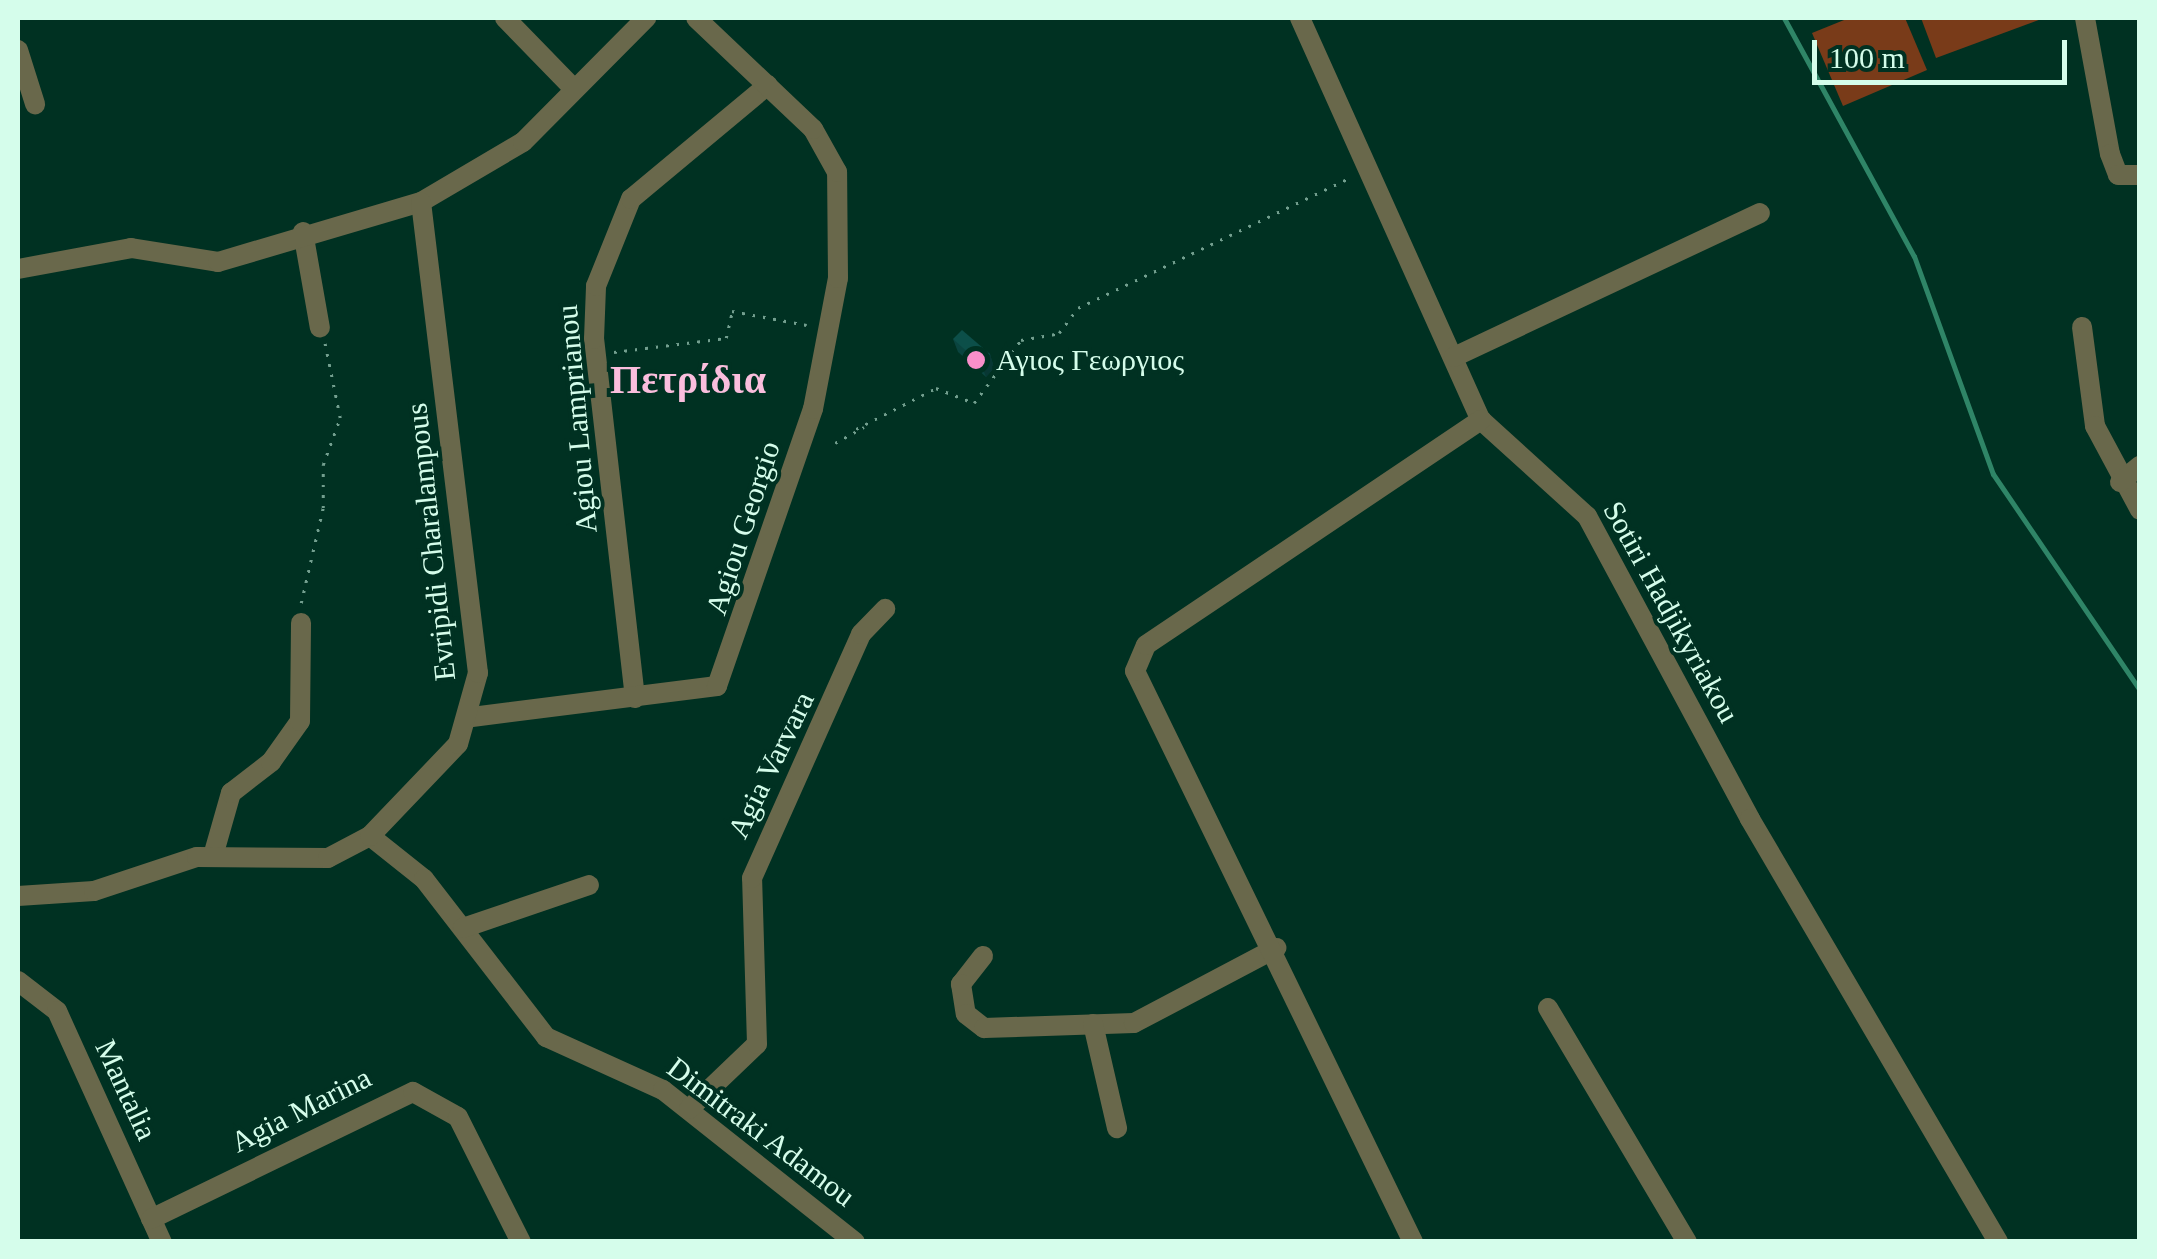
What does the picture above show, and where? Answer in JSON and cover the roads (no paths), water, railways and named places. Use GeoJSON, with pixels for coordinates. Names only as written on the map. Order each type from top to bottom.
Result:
{"type":"FeatureCollection","features":[{"type":"Feature","properties":{"kind":"street"},"geometry":{"type":"LineString","coordinates":[[506,18],[573,88]]}},
{"type":"Feature","properties":{"kind":"street"},"geometry":{"type":"LineString","coordinates":[[18,269],[131,248],[202,264],[304,232],[422,202],[523,142],[646,18]]}},
{"type":"Feature","properties":{"kind":"street","name":"Agiou Georgio"},"geometry":{"type":"LineString","coordinates":[[472,716],[708,690],[730,668],[813,409],[841,235],[837,172],[813,129],[696,18]]}},
{"type":"Feature","properties":{"kind":"street","name":"Sotiri Hadjikyriakou"},"geometry":{"type":"LineString","coordinates":[[1300,18],[1481,420],[1587,516],[1750,820],[1998,1242]]}},
{"type":"Feature","properties":{"kind":"street"},"geometry":{"type":"LineString","coordinates":[[2085,18],[2110,154],[2118,175],[2140,175]]}},
{"type":"Feature","properties":{"kind":"street"},"geometry":{"type":"LineString","coordinates":[[18,50],[35,104]]}},
{"type":"Feature","properties":{"kind":"street","name":"Agiou Lamprianou"},"geometry":{"type":"LineString","coordinates":[[635,698],[596,354],[596,286],[631,200],[768,85]]}},
{"type":"Feature","properties":{"kind":"street","name":"Evripidi Charalampous"},"geometry":{"type":"LineString","coordinates":[[370,836],[448,758],[472,716],[478,674],[422,202]]}},
{"type":"Feature","properties":{"kind":"street"},"geometry":{"type":"LineString","coordinates":[[1454,358],[1760,212]]}},
{"type":"Feature","properties":{"kind":"street"},"geometry":{"type":"LineString","coordinates":[[304,232],[320,328]]}},
{"type":"Feature","properties":{"kind":"street"},"geometry":{"type":"LineString","coordinates":[[2082,327],[2095,426],[2120,482],[2140,510]]}},
{"type":"Feature","properties":{"kind":"street"},"geometry":{"type":"LineString","coordinates":[[1413,1242],[1276,948],[1136,679],[1139,654],[1481,420]]}},
{"type":"Feature","properties":{"kind":"street"},"geometry":{"type":"LineString","coordinates":[[2120,482],[2140,466]]}},
{"type":"Feature","properties":{"kind":"street","name":"Agia Varvara"},"geometry":{"type":"LineString","coordinates":[[688,1109],[757,1044],[752,878],[861,634],[885,608]]}},
{"type":"Feature","properties":{"kind":"street"},"geometry":{"type":"LineString","coordinates":[[214,856],[231,793],[271,762],[300,722],[301,623]]}},
{"type":"Feature","properties":{"kind":"street"},"geometry":{"type":"LineString","coordinates":[[18,896],[94,890],[214,856],[300,862],[370,836]]}},
{"type":"Feature","properties":{"kind":"street","name":"Dimitraki Adamou"},"geometry":{"type":"LineString","coordinates":[[370,836],[424,879],[546,1037],[688,1109],[855,1242]]}},
{"type":"Feature","properties":{"kind":"street"},"geometry":{"type":"LineString","coordinates":[[463,928],[589,885]]}},
{"type":"Feature","properties":{"kind":"street"},"geometry":{"type":"LineString","coordinates":[[982,956],[961,984],[973,1024],[1134,1023],[1276,948]]}},
{"type":"Feature","properties":{"kind":"street","name":"Mantalia"},"geometry":{"type":"LineString","coordinates":[[18,982],[56,1011],[162,1242]]}},
{"type":"Feature","properties":{"kind":"street"},"geometry":{"type":"LineString","coordinates":[[1548,1008],[1687,1242]]}},
{"type":"Feature","properties":{"kind":"street"},"geometry":{"type":"LineString","coordinates":[[1093,1024],[1117,1128]]}},
{"type":"Feature","properties":{"kind":"street","name":"Agia Marina"},"geometry":{"type":"LineString","coordinates":[[152,1218],[413,1092],[458,1117],[522,1242]]}},
{"type":"Feature","properties":{"kind":"waterway"},"geometry":{"type":"LineString","coordinates":[[1784,18],[1914,256],[1993,474],[2140,690]]}},
{"type":"Feature","properties":{"kind":"place","name":"Αγιος Γεωργιος"},"geometry":{"type":"Point","coordinates":[976,360]}},
{"type":"Feature","properties":{"kind":"district","name":"Πετρίδια"},"geometry":{"type":"Point","coordinates":[688,380]}}]}
